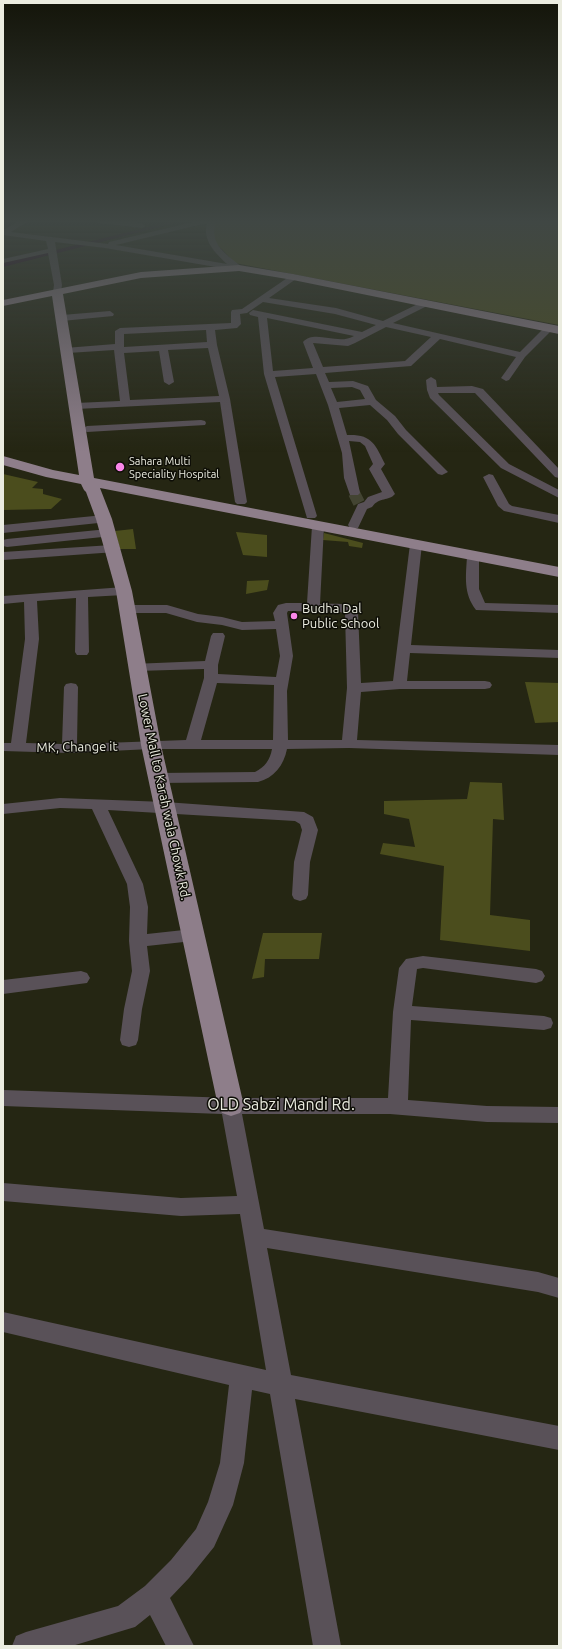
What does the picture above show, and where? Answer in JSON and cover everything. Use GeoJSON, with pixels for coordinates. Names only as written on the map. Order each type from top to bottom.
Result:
{"type":"FeatureCollection","features":[{"type":"Feature","properties":{"kind":"main road"},"geometry":{"type":"LineString","coordinates":[[3,303],[23,298]]}},
{"type":"Feature","properties":{"kind":"main road"},"geometry":{"type":"LineString","coordinates":[[61,298],[92,480]]}},
{"type":"Feature","properties":{"kind":"main road"},"geometry":{"type":"LineString","coordinates":[[400,298],[554,329]]}},
{"type":"Feature","properties":{"kind":"main road"},"geometry":{"type":"LineString","coordinates":[[79,406],[86,429],[92,480]]}},
{"type":"Feature","properties":{"kind":"main road"},"geometry":{"type":"LineString","coordinates":[[3,456],[92,480],[314,521],[473,556],[559,572]]}},
{"type":"Feature","properties":{"kind":"main road"},"geometry":{"type":"LineString","coordinates":[[3,460],[51,474],[241,502],[282,515]]}},
{"type":"Feature","properties":{"kind":"main road","name":"Lower Mall to Karah wala Chowk Rd."},"geometry":{"type":"LineString","coordinates":[[92,480],[125,600],[151,745],[231,1106]]}},
{"type":"Feature","properties":{"kind":"main road"},"geometry":{"type":"LineString","coordinates":[[314,521],[354,525],[559,565]]}},
{"type":"Feature","properties":{"kind":"street"},"geometry":{"type":"LineString","coordinates":[[244,311],[262,298],[336,310],[384,324],[522,355]]}},
{"type":"Feature","properties":{"kind":"street"},"geometry":{"type":"LineString","coordinates":[[354,525],[358,501],[350,478],[347,453],[333,405],[308,342],[351,342],[426,303]]}},
{"type":"Feature","properties":{"kind":"street"},"geometry":{"type":"LineString","coordinates":[[125,404],[118,348],[120,331],[195,324],[210,328],[234,326],[236,324],[235,312],[244,311],[362,335]]}},
{"type":"Feature","properties":{"kind":"street"},"geometry":{"type":"LineString","coordinates":[[65,318],[110,314]]}},
{"type":"Feature","properties":{"kind":"street"},"geometry":{"type":"LineString","coordinates":[[262,315],[269,374],[314,521],[313,607]]}},
{"type":"Feature","properties":{"kind":"street"},"geometry":{"type":"LineString","coordinates":[[210,328],[212,345],[225,399],[241,502]]}},
{"type":"Feature","properties":{"kind":"street"},"geometry":{"type":"LineString","coordinates":[[506,378],[522,355],[554,329]]}},
{"type":"Feature","properties":{"kind":"street"},"geometry":{"type":"LineString","coordinates":[[269,374],[408,364],[438,336]]}},
{"type":"Feature","properties":{"kind":"street"},"geometry":{"type":"LineString","coordinates":[[70,350],[212,345]]}},
{"type":"Feature","properties":{"kind":"street"},"geometry":{"type":"LineString","coordinates":[[163,347],[168,382]]}},
{"type":"Feature","properties":{"kind":"street"},"geometry":{"type":"LineString","coordinates":[[325,385],[346,384],[364,388],[372,402],[391,418],[442,472]]}},
{"type":"Feature","properties":{"kind":"street"},"geometry":{"type":"LineString","coordinates":[[559,476],[505,416],[480,391],[431,385],[434,396],[441,404],[505,466],[559,496]]}},
{"type":"Feature","properties":{"kind":"street"},"geometry":{"type":"LineString","coordinates":[[79,406],[225,399]]}},
{"type":"Feature","properties":{"kind":"street"},"geometry":{"type":"LineString","coordinates":[[333,405],[372,402]]}},
{"type":"Feature","properties":{"kind":"street"},"geometry":{"type":"LineString","coordinates":[[86,429],[201,423]]}},
{"type":"Feature","properties":{"kind":"street"},"geometry":{"type":"LineString","coordinates":[[342,438],[360,438],[370,443],[379,464],[375,469],[389,494],[372,499],[368,505],[358,501]]}},
{"type":"Feature","properties":{"kind":"street"},"geometry":{"type":"LineString","coordinates":[[489,477],[504,506],[508,509],[559,519]]}},
{"type":"Feature","properties":{"kind":"street"},"geometry":{"type":"LineString","coordinates":[[3,529],[108,534]]}},
{"type":"Feature","properties":{"kind":"street"},"geometry":{"type":"LineString","coordinates":[[7,543],[108,534]]}},
{"type":"Feature","properties":{"kind":"street"},"geometry":{"type":"LineString","coordinates":[[3,556],[108,534]]}},
{"type":"Feature","properties":{"kind":"street"},"geometry":{"type":"LineString","coordinates":[[400,685],[416,544]]}},
{"type":"Feature","properties":{"kind":"street"},"geometry":{"type":"LineString","coordinates":[[473,556],[473,590],[475,601],[481,606],[559,609]]}},
{"type":"Feature","properties":{"kind":"street"},"geometry":{"type":"LineString","coordinates":[[3,600],[82,594],[125,600],[167,609],[197,618],[222,621],[242,626],[282,625]]}},
{"type":"Feature","properties":{"kind":"street"},"geometry":{"type":"LineString","coordinates":[[82,594],[82,652]]}},
{"type":"Feature","properties":{"kind":"street"},"geometry":{"type":"LineString","coordinates":[[18,747],[32,639],[30,598]]}},
{"type":"Feature","properties":{"kind":"street"},"geometry":{"type":"LineString","coordinates":[[158,778],[258,777],[267,774],[273,766],[281,744],[279,697],[286,662],[280,613],[283,608],[286,607],[342,608],[351,612],[354,688],[348,744]]}},
{"type":"Feature","properties":{"kind":"street"},"geometry":{"type":"LineString","coordinates":[[192,745],[211,672],[218,636]]}},
{"type":"Feature","properties":{"kind":"street"},"geometry":{"type":"LineString","coordinates":[[405,649],[559,654]]}},
{"type":"Feature","properties":{"kind":"street"},"geometry":{"type":"LineString","coordinates":[[137,667],[211,672],[253,681],[281,681]]}},
{"type":"Feature","properties":{"kind":"street"},"geometry":{"type":"LineString","coordinates":[[354,688],[400,685],[485,685]]}},
{"type":"Feature","properties":{"kind":"street"},"geometry":{"type":"LineString","coordinates":[[69,750],[71,686]]}},
{"type":"Feature","properties":{"kind":"street","name":"MK, Change it"},"geometry":{"type":"LineString","coordinates":[[3,748],[18,747],[69,750],[151,745],[348,744],[559,750]]}},
{"type":"Feature","properties":{"kind":"street"},"geometry":{"type":"LineString","coordinates":[[3,809],[60,802],[165,806],[298,816],[307,821],[310,830],[302,862],[300,896]]}},
{"type":"Feature","properties":{"kind":"street"},"geometry":{"type":"LineString","coordinates":[[96,804],[135,884],[138,907],[138,941],[141,971],[133,1009],[129,1040]]}},
{"type":"Feature","properties":{"kind":"street"},"geometry":{"type":"LineString","coordinates":[[138,941],[193,935]]}},
{"type":"Feature","properties":{"kind":"street"},"geometry":{"type":"LineString","coordinates":[[398,1107],[402,1012],[408,968],[412,964],[423,962],[536,976]]}},
{"type":"Feature","properties":{"kind":"street"},"geometry":{"type":"LineString","coordinates":[[3,987],[81,978]]}},
{"type":"Feature","properties":{"kind":"street"},"geometry":{"type":"LineString","coordinates":[[402,1012],[544,1023]]}},
{"type":"Feature","properties":{"kind":"street","name":"OLD Sabzi Mandi Rd."},"geometry":{"type":"LineString","coordinates":[[3,1098],[231,1106],[398,1107],[487,1114],[559,1115]]}},
{"type":"Feature","properties":{"kind":"street"},"geometry":{"type":"LineString","coordinates":[[231,1106],[327,1646]]}},
{"type":"Feature","properties":{"kind":"street"},"geometry":{"type":"LineString","coordinates":[[3,1192],[181,1207],[249,1205]]}},
{"type":"Feature","properties":{"kind":"street"},"geometry":{"type":"LineString","coordinates":[[255,1237],[538,1282],[559,1288]]}},
{"type":"Feature","properties":{"kind":"street"},"geometry":{"type":"LineString","coordinates":[[3,1322],[242,1377],[559,1438]]}},
{"type":"Feature","properties":{"kind":"street"},"geometry":{"type":"LineString","coordinates":[[26,1646],[125,1617],[154,1595],[180,1569],[205,1538],[220,1505],[232,1463],[242,1377]]}},
{"type":"Feature","properties":{"kind":"street"},"geometry":{"type":"LineString","coordinates":[[154,1595],[180,1646]]}},
{"type":"Feature","properties":{"kind":"shaded area"},"geometry":{"type":"Polygon","coordinates":[[[418,298],[559,298],[559,325],[418,298]]]}},
{"type":"Feature","properties":{"kind":"shaded area"},"geometry":{"type":"Polygon","coordinates":[[[3,474],[38,482],[32,488],[43,489],[43,494],[62,499],[51,509],[3,510],[3,474]]]}},
{"type":"Feature","properties":{"kind":"shaded area"},"geometry":{"type":"Polygon","coordinates":[[[133,529],[136,549],[120,549],[115,531],[133,529]]]}},
{"type":"Feature","properties":{"kind":"shaded area"},"geometry":{"type":"Polygon","coordinates":[[[236,532],[267,535],[267,557],[243,555],[236,532]]]}},
{"type":"Feature","properties":{"kind":"shaded area"},"geometry":{"type":"Polygon","coordinates":[[[324,533],[363,543],[362,548],[349,546],[348,542],[323,540],[324,533]]]}},
{"type":"Feature","properties":{"kind":"shaded area"},"geometry":{"type":"Polygon","coordinates":[[[269,580],[267,590],[246,594],[247,581],[269,580]]]}},
{"type":"Feature","properties":{"kind":"shaded area"},"geometry":{"type":"Polygon","coordinates":[[[525,682],[559,683],[559,722],[535,723],[525,682]]]}},
{"type":"Feature","properties":{"kind":"shaded area"},"geometry":{"type":"Polygon","coordinates":[[[470,782],[502,783],[504,820],[493,819],[490,915],[530,920],[530,951],[440,940],[444,866],[380,854],[383,843],[415,847],[409,819],[384,814],[384,801],[467,799],[470,782]]]}},
{"type":"Feature","properties":{"kind":"shaded area"},"geometry":{"type":"Polygon","coordinates":[[[263,933],[322,933],[319,959],[265,959],[264,977],[252,979],[263,933]]]}},
{"type":"Feature","properties":{"kind":"tunnel"},"geometry":{"type":"LineString","coordinates":[[354,493],[359,503]]}},
{"type":"Feature","properties":{"kind":"place","name":"Sahara Multi Speciality Hospital"},"geometry":{"type":"Point","coordinates":[120,467]}},
{"type":"Feature","properties":{"kind":"place","name":"Budha Dal Public School"},"geometry":{"type":"Point","coordinates":[294,616]}}]}
